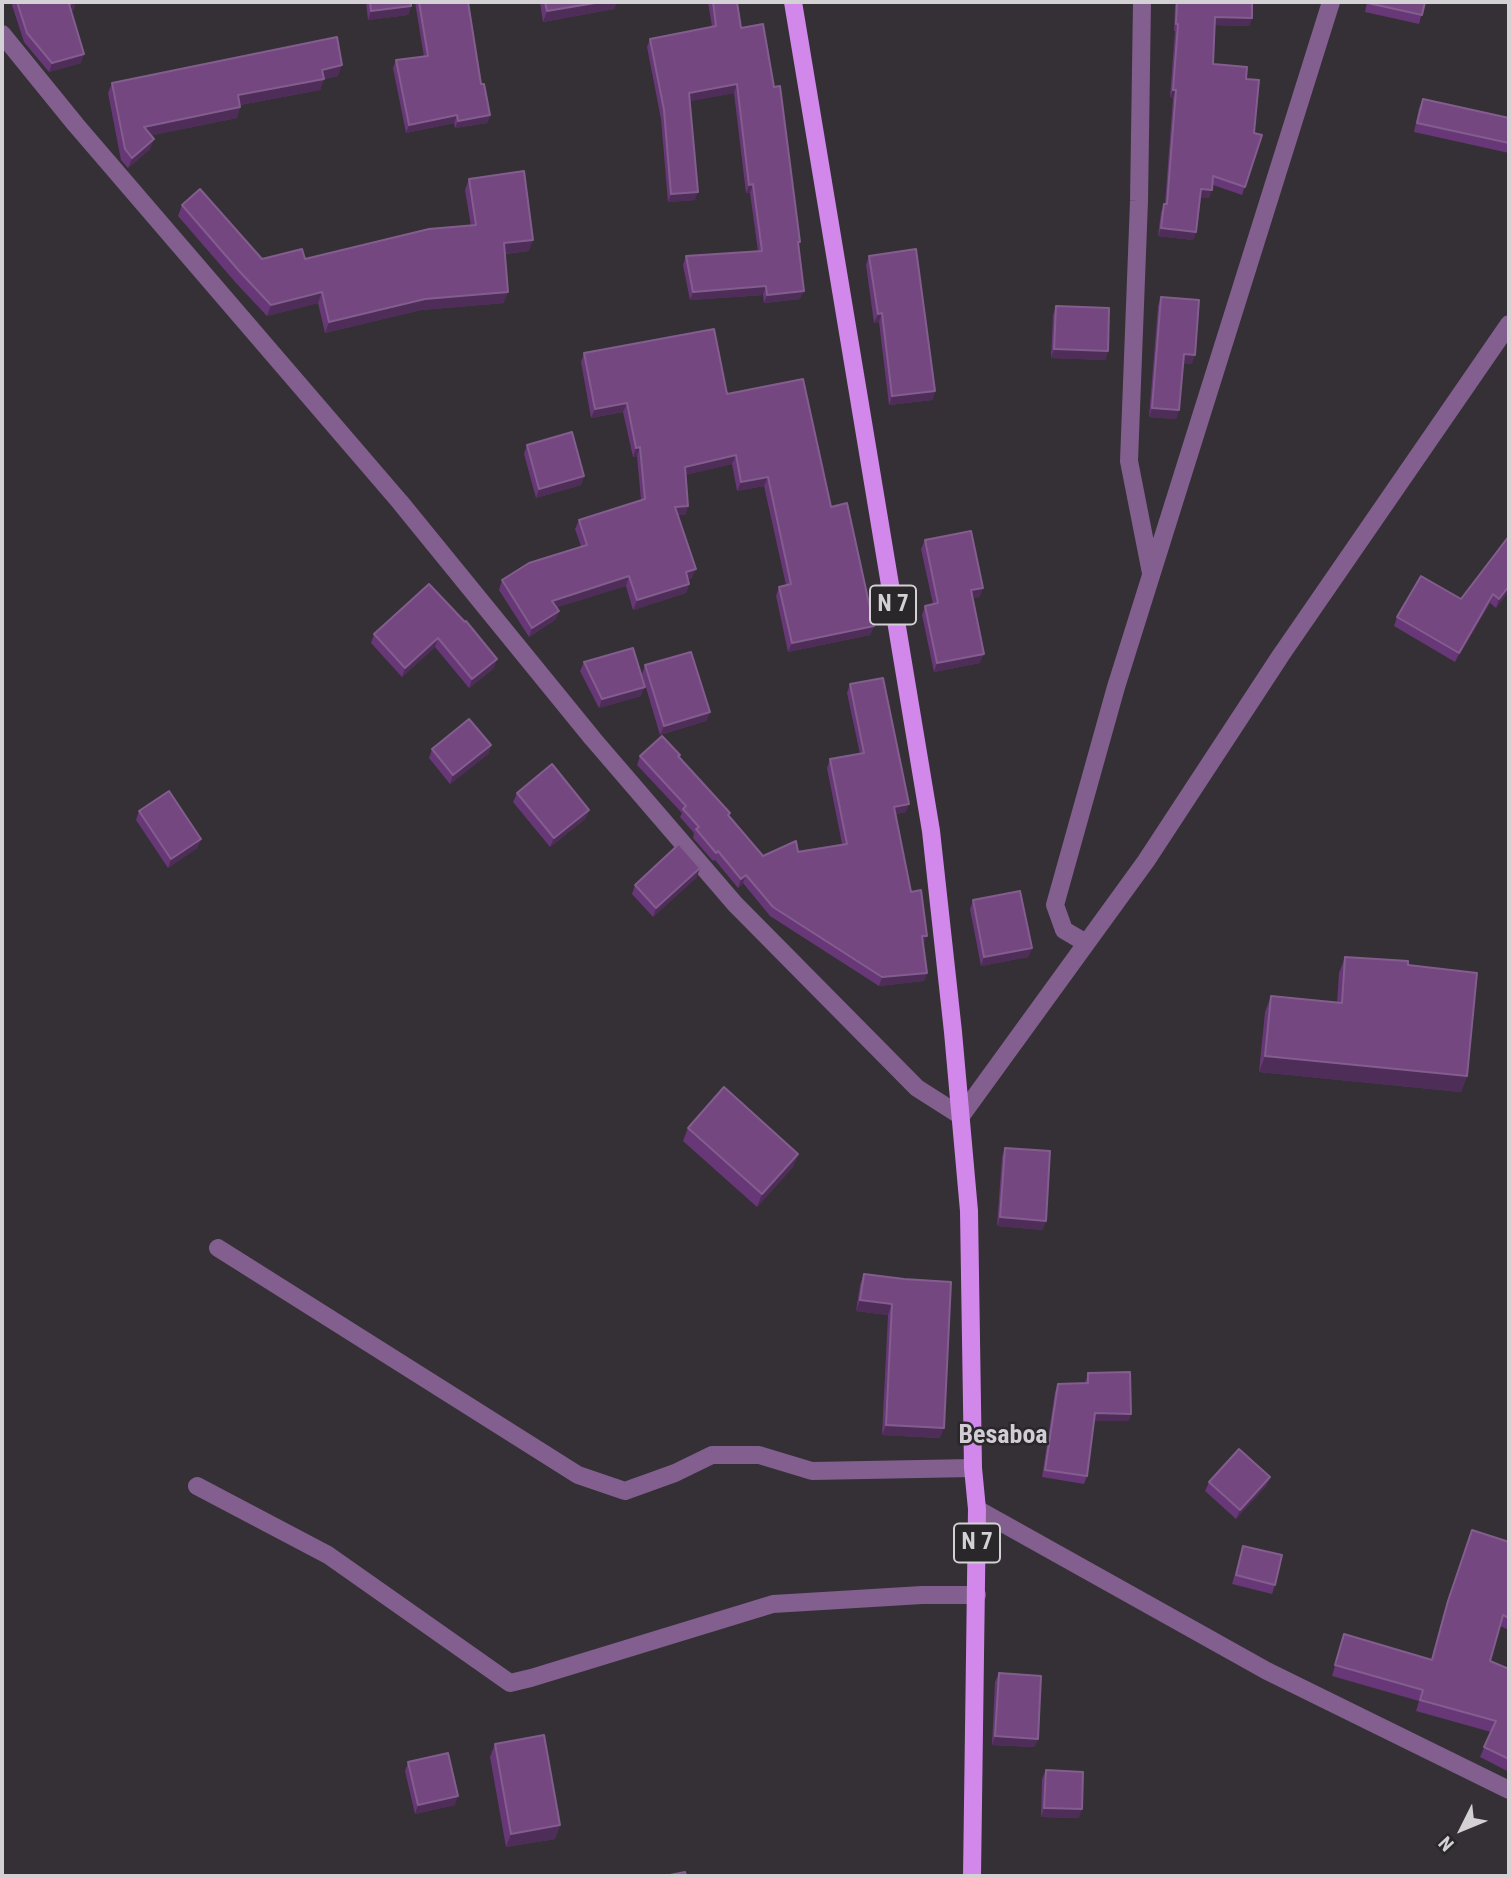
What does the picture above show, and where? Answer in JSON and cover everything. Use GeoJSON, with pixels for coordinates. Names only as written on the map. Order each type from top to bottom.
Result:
{"type":"FeatureCollection","features":[{"type":"Feature","properties":{"kind":"main road","name":"N 7"},"geometry":{"type":"LineString","coordinates":[[793,2],[931,831],[953,1032],[969,1211],[973,1468],[978,1509],[972,1876]]}},
{"type":"Feature","properties":{"kind":"street"},"geometry":{"type":"LineString","coordinates":[[1142,2],[1139,201],[1129,461],[1151,575]]}},
{"type":"Feature","properties":{"kind":"street"},"geometry":{"type":"LineString","coordinates":[[1086,943],[1064,930],[1055,905],[1116,687],[1331,2]]}},
{"type":"Feature","properties":{"kind":"street"},"geometry":{"type":"LineString","coordinates":[[2,34],[76,125],[400,502],[593,738],[735,904],[917,1088],[961,1116],[1146,861],[1281,656],[1509,324]]}},
{"type":"Feature","properties":{"kind":"street"},"geometry":{"type":"LineString","coordinates":[[218,1248],[578,1475],[625,1491],[675,1474],[712,1455],[759,1455],[812,1472],[973,1468]]}},
{"type":"Feature","properties":{"kind":"street"},"geometry":{"type":"LineString","coordinates":[[197,1486],[328,1555],[510,1683],[773,1604],[922,1595],[977,1595]]}},
{"type":"Feature","properties":{"kind":"street"},"geometry":{"type":"LineString","coordinates":[[978,1509],[1267,1671],[1509,1790]]}},
{"type":"Feature","properties":{"kind":"building"},"geometry":{"type":"Polygon","coordinates":[[[17,2],[75,2],[69,4],[84,54],[52,63],[27,33],[17,2]]]}},
{"type":"Feature","properties":{"kind":"building"},"geometry":{"type":"Polygon","coordinates":[[[370,2],[411,2],[411,6],[371,11],[370,2]]]}},
{"type":"Feature","properties":{"kind":"building"},"geometry":{"type":"Polygon","coordinates":[[[419,2],[468,2],[481,84],[484,84],[490,115],[458,121],[457,115],[409,125],[396,60],[428,56],[419,2]]]}},
{"type":"Feature","properties":{"kind":"building"},"geometry":{"type":"Polygon","coordinates":[[[545,2],[601,2],[547,11],[545,2]]]}},
{"type":"Feature","properties":{"kind":"building"},"geometry":{"type":"Polygon","coordinates":[[[713,2],[737,2],[741,28],[763,24],[774,87],[780,86],[804,291],[767,295],[766,286],[693,292],[686,256],[762,251],[753,184],[749,185],[737,84],[689,93],[698,192],[671,194],[664,110],[650,39],[716,26],[713,2]]]}},
{"type":"Feature","properties":{"kind":"building"},"geometry":{"type":"Polygon","coordinates":[[[1177,2],[1252,2],[1252,18],[1215,17],[1213,64],[1247,67],[1246,79],[1259,80],[1254,133],[1262,135],[1245,187],[1213,176],[1212,190],[1201,189],[1196,232],[1161,228],[1164,204],[1167,204],[1176,90],[1173,90],[1177,2]]]}},
{"type":"Feature","properties":{"kind":"building"},"geometry":{"type":"Polygon","coordinates":[[[1369,2],[1425,2],[1422,15],[1369,2]]]}},
{"type":"Feature","properties":{"kind":"building"},"geometry":{"type":"Polygon","coordinates":[[[337,37],[342,65],[322,70],[324,79],[238,95],[240,107],[144,127],[154,139],[132,158],[125,149],[112,83],[337,37]]]}},
{"type":"Feature","properties":{"kind":"building"},"geometry":{"type":"Polygon","coordinates":[[[1423,99],[1509,118],[1509,143],[1417,123],[1423,99]]]}},
{"type":"Feature","properties":{"kind":"building"},"geometry":{"type":"Polygon","coordinates":[[[524,171],[533,240],[504,243],[508,292],[425,299],[329,322],[322,292],[271,305],[182,205],[200,189],[262,259],[302,249],[305,259],[429,229],[476,225],[469,179],[524,171]]]}},
{"type":"Feature","properties":{"kind":"building"},"geometry":{"type":"Polygon","coordinates":[[[916,249],[935,391],[892,396],[882,313],[878,314],[869,256],[916,249]]]}},
{"type":"Feature","properties":{"kind":"building"},"geometry":{"type":"Polygon","coordinates":[[[1161,297],[1199,300],[1195,355],[1184,354],[1179,410],[1152,408],[1161,297]]]}},
{"type":"Feature","properties":{"kind":"building"},"geometry":{"type":"Polygon","coordinates":[[[1056,306],[1109,308],[1108,351],[1054,349],[1056,306]]]}},
{"type":"Feature","properties":{"kind":"building"},"geometry":{"type":"Polygon","coordinates":[[[714,329],[727,394],[803,379],[831,507],[847,503],[874,626],[792,643],[779,587],[791,584],[768,477],[741,482],[736,455],[685,467],[688,506],[675,507],[696,569],[686,572],[689,584],[637,600],[629,576],[552,601],[559,611],[532,628],[502,580],[529,563],[587,545],[579,520],[645,499],[640,447],[636,448],[627,403],[595,409],[584,353],[714,329]]]}},
{"type":"Feature","properties":{"kind":"building"},"geometry":{"type":"Polygon","coordinates":[[[572,432],[584,476],[539,489],[527,445],[572,432]]]}},
{"type":"Feature","properties":{"kind":"building"},"geometry":{"type":"Polygon","coordinates":[[[971,531],[983,588],[971,590],[984,654],[937,663],[925,606],[938,603],[925,540],[971,531]]]}},
{"type":"Feature","properties":{"kind":"building"},"geometry":{"type":"Polygon","coordinates":[[[1509,536],[1509,586],[1499,599],[1493,594],[1459,653],[1397,617],[1421,576],[1461,599],[1509,536]]]}},
{"type":"Feature","properties":{"kind":"building"},"geometry":{"type":"Polygon","coordinates":[[[429,584],[466,621],[497,659],[472,679],[438,638],[405,668],[374,634],[429,584]]]}},
{"type":"Feature","properties":{"kind":"building"},"geometry":{"type":"Polygon","coordinates":[[[633,648],[645,687],[602,699],[584,662],[633,648]]]}},
{"type":"Feature","properties":{"kind":"building"},"geometry":{"type":"Polygon","coordinates":[[[691,652],[710,712],[664,726],[645,665],[691,652]]]}},
{"type":"Feature","properties":{"kind":"building"},"geometry":{"type":"Polygon","coordinates":[[[883,678],[909,804],[894,807],[911,892],[921,890],[927,936],[922,936],[927,973],[882,977],[773,907],[746,875],[741,879],[696,829],[699,827],[683,809],[686,806],[640,756],[662,736],[730,813],[728,815],[763,856],[796,841],[798,852],[847,844],[830,759],[864,753],[850,684],[883,678]]]}},
{"type":"Feature","properties":{"kind":"building"},"geometry":{"type":"Polygon","coordinates":[[[469,719],[491,745],[453,775],[432,749],[469,719]]]}},
{"type":"Feature","properties":{"kind":"building"},"geometry":{"type":"Polygon","coordinates":[[[552,764],[589,810],[554,838],[517,793],[552,764]]]}},
{"type":"Feature","properties":{"kind":"building"},"geometry":{"type":"Polygon","coordinates":[[[169,791],[201,839],[171,859],[139,811],[169,791]]]}},
{"type":"Feature","properties":{"kind":"building"},"geometry":{"type":"Polygon","coordinates":[[[679,844],[700,868],[656,908],[635,885],[679,844]]]}},
{"type":"Feature","properties":{"kind":"building"},"geometry":{"type":"Polygon","coordinates":[[[1020,891],[1032,948],[984,957],[973,900],[1020,891]]]}},
{"type":"Feature","properties":{"kind":"building"},"geometry":{"type":"Polygon","coordinates":[[[1345,957],[1408,961],[1408,965],[1477,973],[1467,1076],[1265,1056],[1271,996],[1342,1003],[1345,957]]]}},
{"type":"Feature","properties":{"kind":"building"},"geometry":{"type":"Polygon","coordinates":[[[724,1087],[798,1154],[762,1194],[688,1128],[724,1087]]]}},
{"type":"Feature","properties":{"kind":"building"},"geometry":{"type":"Polygon","coordinates":[[[1005,1148],[1050,1151],[1046,1221],[1000,1217],[1005,1148]]]}},
{"type":"Feature","properties":{"kind":"building"},"geometry":{"type":"Polygon","coordinates":[[[864,1274],[951,1282],[944,1428],[886,1425],[892,1304],[860,1300],[864,1274]]]}},
{"type":"Feature","properties":{"kind":"building"},"geometry":{"type":"Polygon","coordinates":[[[1130,1372],[1131,1414],[1095,1413],[1087,1476],[1045,1470],[1058,1384],[1088,1383],[1088,1373],[1130,1372]]]}},
{"type":"Feature","properties":{"kind":"building"},"geometry":{"type":"Polygon","coordinates":[[[1239,1449],[1270,1477],[1240,1510],[1209,1482],[1239,1449]]]}},
{"type":"Feature","properties":{"kind":"building"},"geometry":{"type":"Polygon","coordinates":[[[1472,1530],[1509,1542],[1509,1618],[1503,1615],[1490,1661],[1509,1669],[1509,1759],[1484,1747],[1496,1721],[1420,1700],[1423,1690],[1335,1665],[1344,1634],[1432,1660],[1472,1530]]]}},
{"type":"Feature","properties":{"kind":"building"},"geometry":{"type":"Polygon","coordinates":[[[1243,1546],[1282,1555],[1275,1585],[1236,1575],[1243,1546]]]}},
{"type":"Feature","properties":{"kind":"building"},"geometry":{"type":"Polygon","coordinates":[[[999,1673],[1041,1676],[1038,1739],[995,1736],[999,1673]]]}},
{"type":"Feature","properties":{"kind":"building"},"geometry":{"type":"Polygon","coordinates":[[[544,1735],[560,1825],[511,1834],[495,1744],[544,1735]]]}},
{"type":"Feature","properties":{"kind":"building"},"geometry":{"type":"Polygon","coordinates":[[[448,1753],[458,1796],[418,1805],[408,1762],[448,1753]]]}},
{"type":"Feature","properties":{"kind":"building"},"geometry":{"type":"Polygon","coordinates":[[[1046,1770],[1083,1772],[1082,1809],[1044,1808],[1046,1770]]]}},
{"type":"Feature","properties":{"kind":"building"},"geometry":{"type":"Polygon","coordinates":[[[685,1872],[686,1876],[665,1876],[685,1872]]]}},
{"type":"Feature","properties":{"kind":"district","name":"Besaboa"},"geometry":{"type":"Point","coordinates":[1003,1436]}}]}
